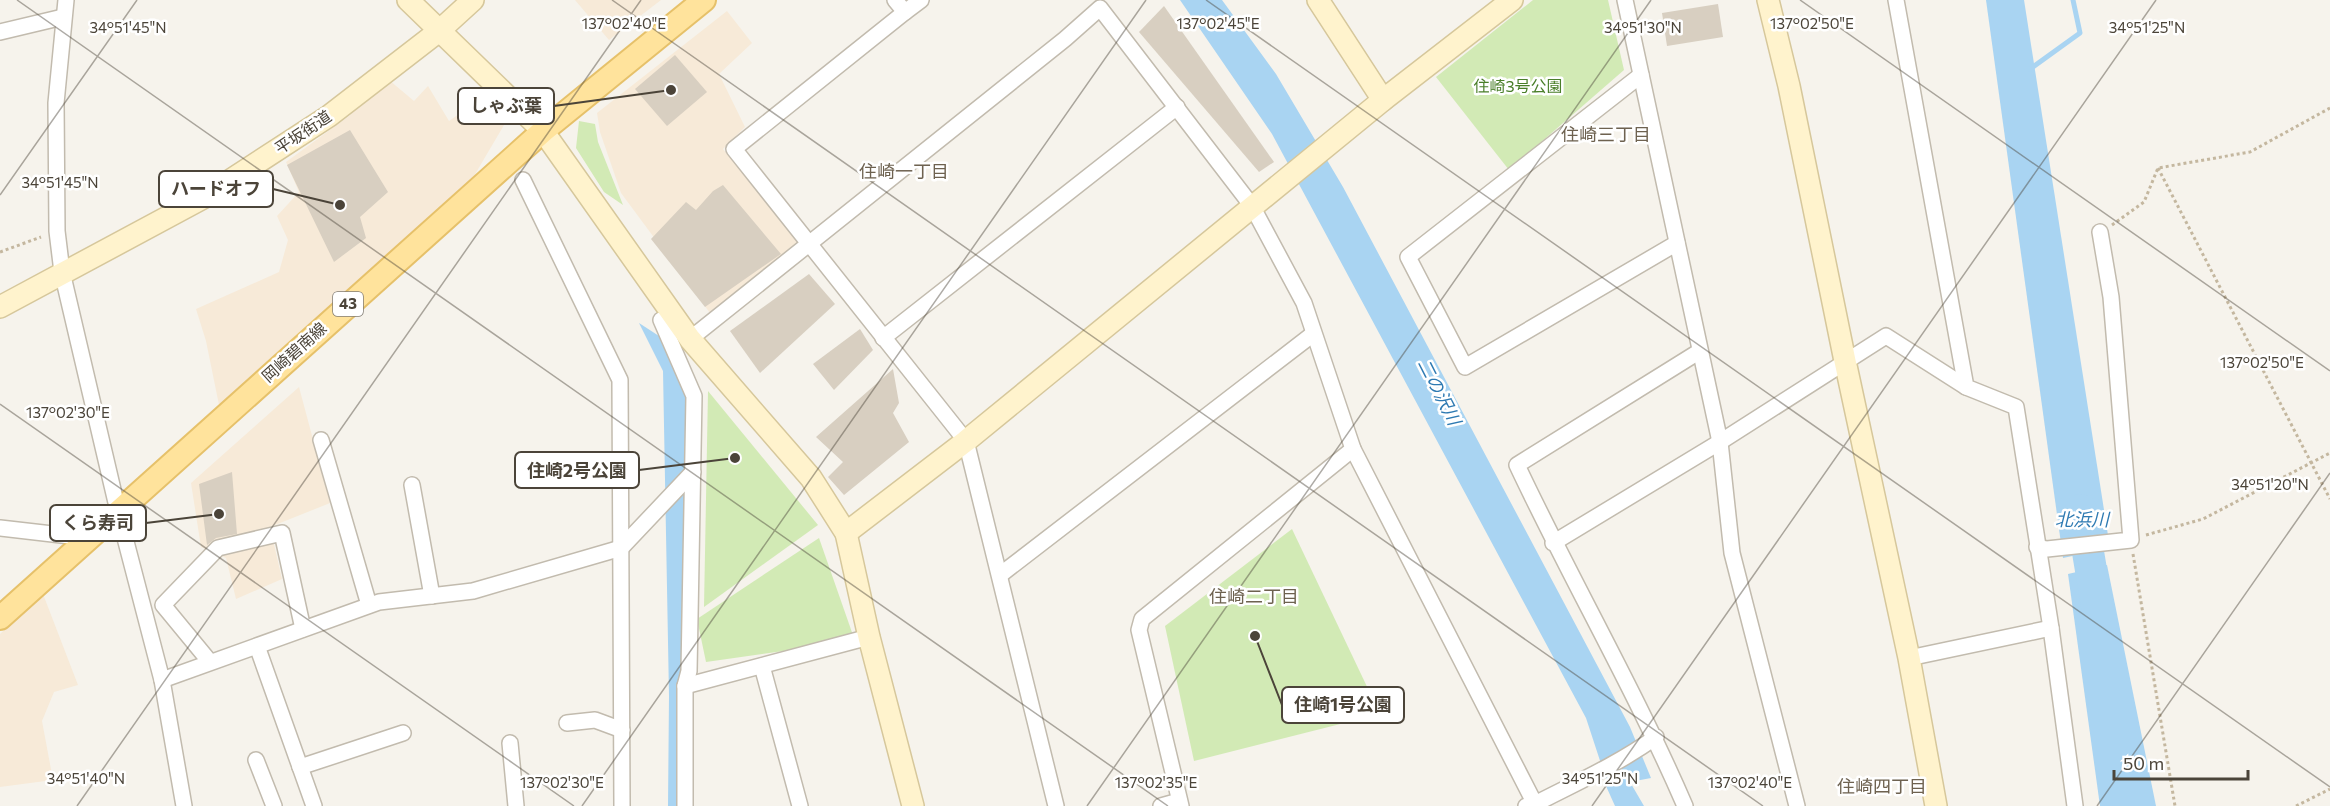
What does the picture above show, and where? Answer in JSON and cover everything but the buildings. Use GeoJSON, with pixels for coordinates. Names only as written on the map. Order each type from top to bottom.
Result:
{"type":"FeatureCollection","features":[{"type":"Feature","properties":{"kind":"main road","name":"岡崎碧南線"},"geometry":{"type":"LineString","coordinates":[[0,618],[543,131],[704,0]]}},
{"type":"Feature","properties":{"kind":"street"},"geometry":{"type":"LineString","coordinates":[[66,0],[56,103],[57,231],[62,272],[118,512],[162,680],[184,806]]}},
{"type":"Feature","properties":{"kind":"street"},"geometry":{"type":"LineString","coordinates":[[408,0],[543,131],[690,339],[810,478],[846,533],[869,637],[913,806]]}},
{"type":"Feature","properties":{"kind":"street","name":"平坂街道"},"geometry":{"type":"LineString","coordinates":[[0,307],[203,198],[329,116],[439,31],[473,0]]}},
{"type":"Feature","properties":{"kind":"street"},"geometry":{"type":"LineString","coordinates":[[895,0],[905,12]]}},
{"type":"Feature","properties":{"kind":"street"},"geometry":{"type":"LineString","coordinates":[[921,0],[734,149],[966,441],[1056,806]]}},
{"type":"Feature","properties":{"kind":"street"},"geometry":{"type":"LineString","coordinates":[[1318,0],[1383,100]]}},
{"type":"Feature","properties":{"kind":"street"},"geometry":{"type":"LineString","coordinates":[[846,533],[966,441],[1383,100],[1512,0]]}},
{"type":"Feature","properties":{"kind":"street"},"geometry":{"type":"LineString","coordinates":[[1625,0],[1720,442],[1732,553],[1797,806]]}},
{"type":"Feature","properties":{"kind":"street"},"geometry":{"type":"LineString","coordinates":[[1768,0],[1789,86],[1845,361],[1910,658],[1936,806]]}},
{"type":"Feature","properties":{"kind":"street"},"geometry":{"type":"LineString","coordinates":[[1896,0],[1965,387]]}},
{"type":"Feature","properties":{"kind":"street"},"geometry":{"type":"LineString","coordinates":[[690,339],[1065,39],[1095,4],[1252,206],[1304,303],[1353,449],[1533,805],[1640,748],[1656,737]]}},
{"type":"Feature","properties":{"kind":"street"},"geometry":{"type":"LineString","coordinates":[[0,32],[63,17]]}},
{"type":"Feature","properties":{"kind":"street"},"geometry":{"type":"LineString","coordinates":[[1641,75],[1408,257],[1465,367],[1677,243]]}},
{"type":"Feature","properties":{"kind":"street"},"geometry":{"type":"LineString","coordinates":[[883,338],[1177,107]]}},
{"type":"Feature","properties":{"kind":"street"},"geometry":{"type":"LineString","coordinates":[[523,180],[620,380],[622,806]]}},
{"type":"Feature","properties":{"kind":"street"},"geometry":{"type":"LineString","coordinates":[[2042,548],[2131,540],[2111,297],[2100,232]]}},
{"type":"Feature","properties":{"kind":"street"},"geometry":{"type":"LineString","coordinates":[[661,320],[694,396],[689,476],[689,671],[685,686],[685,806]]}},
{"type":"Feature","properties":{"kind":"street"},"geometry":{"type":"LineString","coordinates":[[1000,575],[1313,334]]}},
{"type":"Feature","properties":{"kind":"street"},"geometry":{"type":"LineString","coordinates":[[1553,543],[1720,442],[1886,336],[1965,387],[2016,407],[2042,548],[2075,806]]}},
{"type":"Feature","properties":{"kind":"street"},"geometry":{"type":"LineString","coordinates":[[1685,806],[1656,737],[1553,543],[1517,465],[1700,351]]}},
{"type":"Feature","properties":{"kind":"street"},"geometry":{"type":"LineString","coordinates":[[321,440],[369,605]]}},
{"type":"Feature","properties":{"kind":"street"},"geometry":{"type":"LineString","coordinates":[[1161,806],[1180,803],[1139,630],[1142,619],[1353,449]]}},
{"type":"Feature","properties":{"kind":"street"},"geometry":{"type":"LineString","coordinates":[[162,680],[379,602],[473,591],[621,548],[689,476]]}},
{"type":"Feature","properties":{"kind":"street"},"geometry":{"type":"LineString","coordinates":[[412,485],[432,596]]}},
{"type":"Feature","properties":{"kind":"street"},"geometry":{"type":"LineString","coordinates":[[0,528],[87,538]]}},
{"type":"Feature","properties":{"kind":"street"},"geometry":{"type":"LineString","coordinates":[[164,605],[218,548],[282,532],[303,629]]}},
{"type":"Feature","properties":{"kind":"street"},"geometry":{"type":"LineString","coordinates":[[141,598],[164,605],[210,662]]}},
{"type":"Feature","properties":{"kind":"street"},"geometry":{"type":"LineString","coordinates":[[1910,658],[2051,628]]}},
{"type":"Feature","properties":{"kind":"street"},"geometry":{"type":"LineString","coordinates":[[685,686],[869,637]]}},
{"type":"Feature","properties":{"kind":"street"},"geometry":{"type":"LineString","coordinates":[[257,646],[314,806]]}},
{"type":"Feature","properties":{"kind":"street"},"geometry":{"type":"LineString","coordinates":[[762,666],[800,806]]}},
{"type":"Feature","properties":{"kind":"street"},"geometry":{"type":"LineString","coordinates":[[567,723],[595,720],[622,730]]}},
{"type":"Feature","properties":{"kind":"street"},"geometry":{"type":"LineString","coordinates":[[300,768],[403,733]]}},
{"type":"Feature","properties":{"kind":"street"},"geometry":{"type":"LineString","coordinates":[[510,743],[516,806]]}},
{"type":"Feature","properties":{"kind":"street"},"geometry":{"type":"LineString","coordinates":[[256,759],[274,806]]}},
{"type":"Feature","properties":{"kind":"path"},"geometry":{"type":"LineString","coordinates":[[2158,168],[2250,152],[2330,108]]}},
{"type":"Feature","properties":{"kind":"path"},"geometry":{"type":"LineString","coordinates":[[2100,232],[2144,202],[2158,168]]}},
{"type":"Feature","properties":{"kind":"path"},"geometry":{"type":"LineString","coordinates":[[2158,168],[2330,499]]}},
{"type":"Feature","properties":{"kind":"path"},"geometry":{"type":"LineString","coordinates":[[0,252],[57,231]]}},
{"type":"Feature","properties":{"kind":"path"},"geometry":{"type":"LineString","coordinates":[[2175,806],[2131,540],[2203,519],[2330,453]]}},
{"type":"Feature","properties":{"kind":"path"},"geometry":{"type":"LineString","coordinates":[[2296,806],[2330,789]]}},
{"type":"Feature","properties":{"kind":"shaded area"},"geometry":{"type":"Polygon","coordinates":[[[575,0],[661,0],[609,40],[575,0]]]}},
{"type":"Feature","properties":{"kind":"shaded area"},"geometry":{"type":"Polygon","coordinates":[[[727,11],[752,43],[719,74],[745,127],[723,149],[803,244],[710,313],[621,193],[600,132],[597,113],[727,11]]]}},
{"type":"Feature","properties":{"kind":"shaded area"},"geometry":{"type":"Polygon","coordinates":[[[389,80],[414,101],[428,86],[449,121],[482,98],[507,120],[474,176],[219,405],[206,341],[196,309],[279,272],[288,240],[277,216],[299,192],[286,162],[349,116],[389,80]]]}},
{"type":"Feature","properties":{"kind":"shaded area"},"geometry":{"type":"Polygon","coordinates":[[[299,387],[330,503],[270,527],[282,579],[236,599],[226,558],[201,547],[191,483],[299,387]]]}},
{"type":"Feature","properties":{"kind":"shaded area"},"geometry":{"type":"Polygon","coordinates":[[[43,594],[78,685],[54,692],[42,721],[53,780],[0,787],[0,634],[43,594]]]}},
{"type":"Feature","properties":{"kind":"green space","name":"住崎3号公園"},"geometry":{"type":"Polygon","coordinates":[[[1533,0],[1608,0],[1624,70],[1509,170],[1436,77],[1533,0]]]}},
{"type":"Feature","properties":{"kind":"green space"},"geometry":{"type":"Polygon","coordinates":[[[579,121],[595,124],[598,142],[623,205],[604,192],[576,148],[579,121]]]}},
{"type":"Feature","properties":{"kind":"green space"},"geometry":{"type":"Polygon","coordinates":[[[708,391],[818,525],[704,607],[708,391]]]}},
{"type":"Feature","properties":{"kind":"green space"},"geometry":{"type":"Polygon","coordinates":[[[1292,529],[1380,714],[1194,761],[1165,626],[1292,529]]]}},
{"type":"Feature","properties":{"kind":"green space"},"geometry":{"type":"Polygon","coordinates":[[[819,538],[855,641],[706,662],[697,619],[819,538]]]}},
{"type":"Feature","properties":{"kind":"water","name":"二の沢川"},"geometry":{"type":"Polygon","coordinates":[[[1180,0],[1222,0],[1276,74],[1343,187],[1630,727],[1651,778],[1630,782],[1644,806],[1615,806],[1606,786],[1608,785],[1586,718],[1272,134],[1180,0]]]}},
{"type":"Feature","properties":{"kind":"water","name":"北浜川"},"geometry":{"type":"Polygon","coordinates":[[[1986,0],[2024,0],[2110,548],[2063,558],[1986,0]]]}},
{"type":"Feature","properties":{"kind":"water"},"geometry":{"type":"Polygon","coordinates":[[[639,323],[659,336],[687,393],[682,806],[668,806],[669,696],[663,371],[639,323]]]}},
{"type":"Feature","properties":{"kind":"water","name":"北浜川"},"geometry":{"type":"Polygon","coordinates":[[[2107,565],[2156,806],[2100,806],[2068,574],[2107,565]]]}},
{"type":"Feature","properties":{"kind":"waterway"},"geometry":{"type":"LineString","coordinates":[[2030,69],[2080,33],[2073,0]]}},
{"type":"Feature","properties":{"kind":"waterway","name":"北浜川"},"geometry":{"type":"LineString","coordinates":[[2081,510],[2098,612]]}},
{"type":"Feature","properties":{"kind":"place","name":"しゃぶ葉"},"geometry":{"type":"Point","coordinates":[671,90]}},
{"type":"Feature","properties":{"kind":"place","name":"ハードオフ"},"geometry":{"type":"Point","coordinates":[340,205]}},
{"type":"Feature","properties":{"kind":"place","name":"住崎2号公園"},"geometry":{"type":"Point","coordinates":[735,458]}},
{"type":"Feature","properties":{"kind":"place","name":"くら寿司"},"geometry":{"type":"Point","coordinates":[219,514]}},
{"type":"Feature","properties":{"kind":"place","name":"住崎1号公園"},"geometry":{"type":"Point","coordinates":[1255,636]}},
{"type":"Feature","properties":{"kind":"district","name":"住崎三丁目"},"geometry":{"type":"Point","coordinates":[1606,135]}},
{"type":"Feature","properties":{"kind":"district","name":"住崎一丁目"},"geometry":{"type":"Point","coordinates":[904,172]}},
{"type":"Feature","properties":{"kind":"district","name":"住崎二丁目"},"geometry":{"type":"Point","coordinates":[1254,597]}},
{"type":"Feature","properties":{"kind":"district","name":"住崎四丁目"},"geometry":{"type":"Point","coordinates":[1882,787]}}]}
